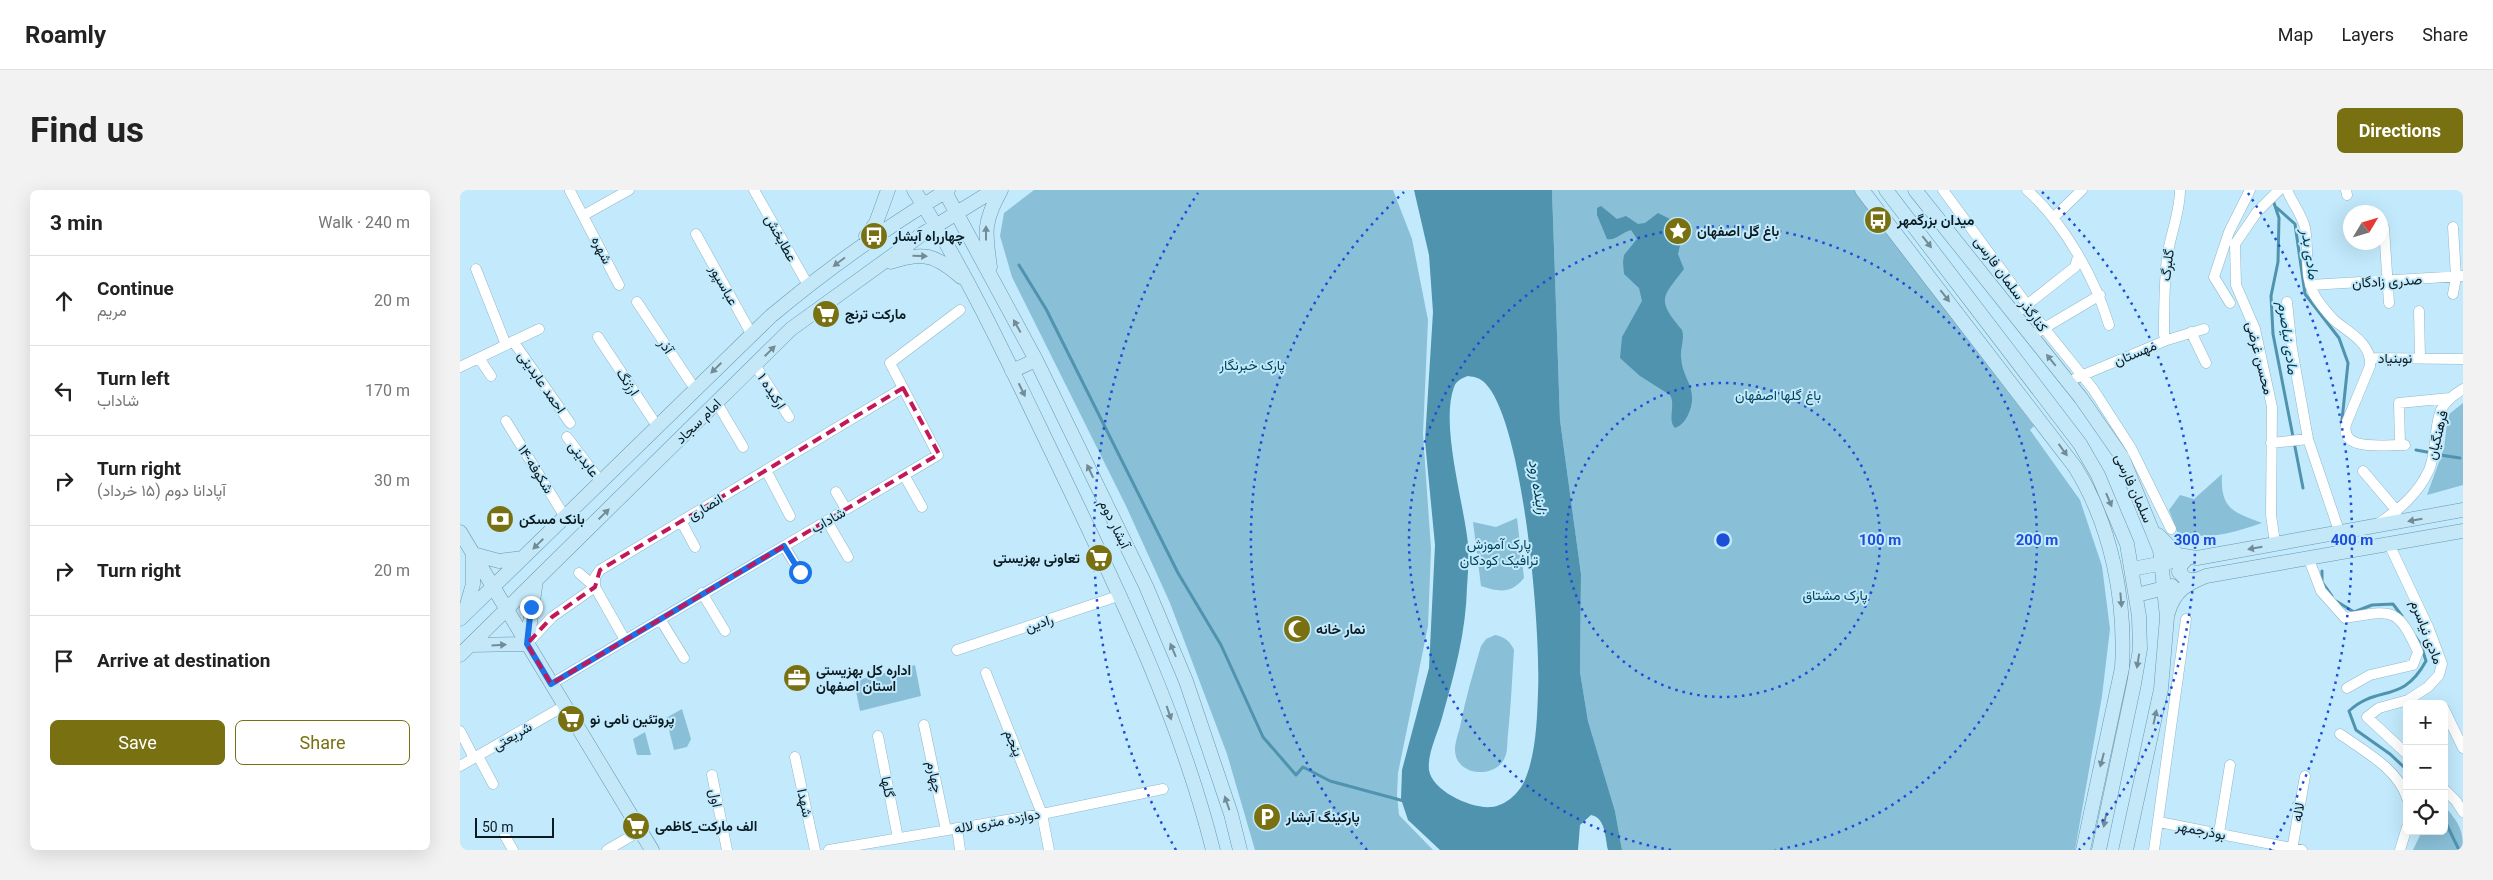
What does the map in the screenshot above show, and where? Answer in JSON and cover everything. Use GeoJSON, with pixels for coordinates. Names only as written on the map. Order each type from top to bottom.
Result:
{"type":"FeatureCollection","features":[{"type":"Feature","properties":{"kind":"main road"},"geometry":{"type":"LineString","coordinates":[[856,250],[876,223],[888,190]]}},
{"type":"Feature","properties":{"kind":"main road","name":"آبشار دوم"},"geometry":{"type":"LineString","coordinates":[[914,190],[970,284],[1121,595],[1162,690],[1206,822],[1213,850]]}},
{"type":"Feature","properties":{"kind":"main road","name":"امام سجاد"},"geometry":{"type":"LineString","coordinates":[[465,650],[791,329],[935,226],[994,190]]}},
{"type":"Feature","properties":{"kind":"main road"},"geometry":{"type":"LineString","coordinates":[[992,278],[985,230],[991,208],[1001,190]]}},
{"type":"Feature","properties":{"kind":"main road"},"geometry":{"type":"LineString","coordinates":[[1862,190],[2034,411],[2088,488],[2102,525],[2120,591],[2124,639],[2122,668],[2083,850]]}},
{"type":"Feature","properties":{"kind":"main road","name":"سلمان فارسی"},"geometry":{"type":"LineString","coordinates":[[1886,190],[2080,444],[2098,475],[2127,544],[2137,596],[2140,648],[2099,850]]}},
{"type":"Feature","properties":{"kind":"main road","name":"سلمان فارسی"},"geometry":{"type":"LineString","coordinates":[[1915,190],[2068,382],[2122,457],[2160,550],[2167,617],[2161,689],[2126,850]]}},
{"type":"Feature","properties":{"kind":"main road","name":"امام سجاد"},"geometry":{"type":"LineString","coordinates":[[462,618],[695,389],[808,285],[856,250],[945,191]]}},
{"type":"Feature","properties":{"kind":"main road","name":"آبشار دوم"},"geometry":{"type":"LineString","coordinates":[[945,191],[1036,360],[1146,586],[1182,672],[1231,814],[1240,850]]}},
{"type":"Feature","properties":{"kind":"main road"},"geometry":{"type":"LineString","coordinates":[[873,269],[906,257],[923,255],[944,262],[970,284]]}},
{"type":"Feature","properties":{"kind":"main road"},"geometry":{"type":"LineString","coordinates":[[1012,371],[1036,360]]}},
{"type":"Feature","properties":{"kind":"main road"},"geometry":{"type":"LineString","coordinates":[[2034,411],[2046,400]]}},
{"type":"Feature","properties":{"kind":"main road"},"geometry":{"type":"LineString","coordinates":[[2132,569],[2463,510]]}},
{"type":"Feature","properties":{"kind":"main road"},"geometry":{"type":"LineString","coordinates":[[2148,520],[2170,549],[2178,556],[2187,558]]}},
{"type":"Feature","properties":{"kind":"main road"},"geometry":{"type":"LineString","coordinates":[[2137,596],[2218,573],[2463,531]]}},
{"type":"Feature","properties":{"kind":"main road"},"geometry":{"type":"LineString","coordinates":[[460,532],[652,850]]}},
{"type":"Feature","properties":{"kind":"main road"},"geometry":{"type":"LineString","coordinates":[[474,554],[499,561],[523,558]]}},
{"type":"Feature","properties":{"kind":"main road"},"geometry":{"type":"LineString","coordinates":[[462,618],[474,584],[474,554]]}},
{"type":"Feature","properties":{"kind":"main road"},"geometry":{"type":"LineString","coordinates":[[2187,558],[2181,565],[2180,572],[2186,579],[2196,580]]}},
{"type":"Feature","properties":{"kind":"main road"},"geometry":{"type":"LineString","coordinates":[[527,644],[536,580]]}},
{"type":"Feature","properties":{"kind":"main road"},"geometry":{"type":"LineString","coordinates":[[2167,617],[2176,593],[2196,580]]}},
{"type":"Feature","properties":{"kind":"main road"},"geometry":{"type":"LineString","coordinates":[[465,650],[527,644]]}},
{"type":"Feature","properties":{"kind":"street","name":"شهره"},"geometry":{"type":"LineString","coordinates":[[570,190],[619,285]]}},
{"type":"Feature","properties":{"kind":"street"},"geometry":{"type":"LineString","coordinates":[[584,215],[629,190]]}},
{"type":"Feature","properties":{"kind":"street","name":"عطابخش"},"geometry":{"type":"LineString","coordinates":[[754,190],[808,285]]}},
{"type":"Feature","properties":{"kind":"street","name":"کنارگذر سلمان فارسی"},"geometry":{"type":"LineString","coordinates":[[1943,190],[2044,328],[2082,376],[2131,448],[2171,529]]}},
{"type":"Feature","properties":{"kind":"street"},"geometry":{"type":"LineString","coordinates":[[2026,190],[2053,218],[2078,257],[2100,295],[2109,325]]}},
{"type":"Feature","properties":{"kind":"street"},"geometry":{"type":"LineString","coordinates":[[2053,218],[2082,190]]}},
{"type":"Feature","properties":{"kind":"street","name":"گلبرگ"},"geometry":{"type":"LineString","coordinates":[[2167,340],[2164,335],[2164,287],[2173,227],[2180,205],[2180,190]]}},
{"type":"Feature","properties":{"kind":"street"},"geometry":{"type":"LineString","coordinates":[[2230,303],[2214,277],[2228,232],[2250,190]]}},
{"type":"Feature","properties":{"kind":"street","name":"محسن غرضی"},"geometry":{"type":"LineString","coordinates":[[2275,543],[2271,515],[2272,407],[2255,329],[2236,285],[2235,244],[2257,212],[2278,190]]}},
{"type":"Feature","properties":{"kind":"street"},"geometry":{"type":"LineString","coordinates":[[2286,190],[2302,218],[2305,228],[2307,278],[2316,297],[2334,319],[2361,341],[2371,358],[2370,366],[2344,432],[2351,442],[2363,445],[2403,445],[2400,403],[2450,398]]}},
{"type":"Feature","properties":{"kind":"street"},"geometry":{"type":"LineString","coordinates":[[2453,227],[2459,276],[2453,294]]}},
{"type":"Feature","properties":{"kind":"street","name":"عباسپور"},"geometry":{"type":"LineString","coordinates":[[696,234],[752,335]]}},
{"type":"Feature","properties":{"kind":"street"},"geometry":{"type":"LineString","coordinates":[[2385,250],[2388,304]]}},
{"type":"Feature","properties":{"kind":"street"},"geometry":{"type":"LineString","coordinates":[[2014,315],[2075,267],[2078,257]]}},
{"type":"Feature","properties":{"kind":"street","name":"احمد عابدینی"},"geometry":{"type":"LineString","coordinates":[[476,269],[510,343],[570,423]]}},
{"type":"Feature","properties":{"kind":"street","name":"صدری زادگان"},"geometry":{"type":"LineString","coordinates":[[2310,285],[2459,276]]}},
{"type":"Feature","properties":{"kind":"street"},"geometry":{"type":"LineString","coordinates":[[2031,336],[2100,295]]}},
{"type":"Feature","properties":{"kind":"street","name":"آذر"},"geometry":{"type":"LineString","coordinates":[[637,302],[695,389]]}},
{"type":"Feature","properties":{"kind":"street"},"geometry":{"type":"LineString","coordinates":[[2287,302],[2299,440],[2339,531]]}},
{"type":"Feature","properties":{"kind":"street","name":"شاداب"},"geometry":{"type":"LineString","coordinates":[[551,684],[939,454],[890,362],[960,310]]}},
{"type":"Feature","properties":{"kind":"street","name":"نوبنیاد"},"geometry":{"type":"LineString","coordinates":[[2419,311],[2420,358]]}},
{"type":"Feature","properties":{"kind":"street","name":"احمد عابدینی"},"geometry":{"type":"LineString","coordinates":[[460,367],[539,329]]}},
{"type":"Feature","properties":{"kind":"street","name":"مهستان"},"geometry":{"type":"LineString","coordinates":[[2068,382],[2167,340],[2204,329]]}},
{"type":"Feature","properties":{"kind":"street"},"geometry":{"type":"LineString","coordinates":[[2192,332],[2206,363]]}},
{"type":"Feature","properties":{"kind":"street","name":"ارژنگ"},"geometry":{"type":"LineString","coordinates":[[598,337],[658,426]]}},
{"type":"Feature","properties":{"kind":"street"},"geometry":{"type":"LineString","coordinates":[[479,358],[491,376]]}},
{"type":"Feature","properties":{"kind":"street","name":"نوبنیاد"},"geometry":{"type":"LineString","coordinates":[[2371,358],[2463,359]]}},
{"type":"Feature","properties":{"kind":"street","name":"ارکیده ۱"},"geometry":{"type":"LineString","coordinates":[[755,365],[789,417]]}},
{"type":"Feature","properties":{"kind":"street","name":"انصاری"},"geometry":{"type":"LineString","coordinates":[[527,644],[552,616],[595,587],[595,577],[600,570],[904,388]]}},
{"type":"Feature","properties":{"kind":"street","name":"فرهنگیان"},"geometry":{"type":"LineString","coordinates":[[2374,527],[2397,511],[2419,487],[2429,470],[2441,409],[2450,398],[2463,389]]}},
{"type":"Feature","properties":{"kind":"street"},"geometry":{"type":"LineString","coordinates":[[717,403],[743,447]]}},
{"type":"Feature","properties":{"kind":"street","name":"۱۴-شکوفه"},"geometry":{"type":"LineString","coordinates":[[506,421],[565,517]]}},
{"type":"Feature","properties":{"kind":"street","name":"عابدینی"},"geometry":{"type":"LineString","coordinates":[[567,437],[601,482]]}},
{"type":"Feature","properties":{"kind":"street"},"geometry":{"type":"LineString","coordinates":[[2271,443],[2299,440]]}},
{"type":"Feature","properties":{"kind":"street"},"geometry":{"type":"LineString","coordinates":[[766,470],[790,516]]}},
{"type":"Feature","properties":{"kind":"street"},"geometry":{"type":"LineString","coordinates":[[2363,471],[2397,511]]}},
{"type":"Feature","properties":{"kind":"street"},"geometry":{"type":"LineString","coordinates":[[904,475],[922,506]]}},
{"type":"Feature","properties":{"kind":"street"},"geometry":{"type":"LineString","coordinates":[[836,492],[846,509]]}},
{"type":"Feature","properties":{"kind":"street"},"geometry":{"type":"LineString","coordinates":[[827,520],[848,557]]}},
{"type":"Feature","properties":{"kind":"street"},"geometry":{"type":"LineString","coordinates":[[681,521],[695,547]]}},
{"type":"Feature","properties":{"kind":"street","name":"مادی نیاسرم"},"geometry":{"type":"LineString","coordinates":[[2390,544],[2429,629],[2442,664],[2439,675],[2428,687],[2408,700],[2379,708],[2367,717],[2403,750]]}},
{"type":"Feature","properties":{"kind":"street"},"geometry":{"type":"LineString","coordinates":[[784,546],[800,572]]}},
{"type":"Feature","properties":{"kind":"street"},"geometry":{"type":"LineString","coordinates":[[2308,558],[2321,591],[2345,618],[2384,612],[2399,619],[2410,634],[2418,652],[2413,665],[2370,675],[2347,688]]}},
{"type":"Feature","properties":{"kind":"street"},"geometry":{"type":"LineString","coordinates":[[579,573],[595,587],[625,640]]}},
{"type":"Feature","properties":{"kind":"street"},"geometry":{"type":"LineString","coordinates":[[702,593],[725,631]]}},
{"type":"Feature","properties":{"kind":"street","name":"رادین"},"geometry":{"type":"LineString","coordinates":[[957,650],[1121,595]]}},
{"type":"Feature","properties":{"kind":"street"},"geometry":{"type":"LineString","coordinates":[[660,619],[684,658]]}},
{"type":"Feature","properties":{"kind":"street"},"geometry":{"type":"LineString","coordinates":[[2154,850],[2186,619]]}},
{"type":"Feature","properties":{"kind":"street","name":"پنجم"},"geometry":{"type":"LineString","coordinates":[[986,673],[1042,814],[1049,850]]}},
{"type":"Feature","properties":{"kind":"street","name":"شریعتی"},"geometry":{"type":"LineString","coordinates":[[460,766],[564,706]]}},
{"type":"Feature","properties":{"kind":"street"},"geometry":{"type":"LineString","coordinates":[[2448,716],[2460,735],[2463,748]]}},
{"type":"Feature","properties":{"kind":"street","name":"چهارم"},"geometry":{"type":"LineString","coordinates":[[924,725],[946,830]]}},
{"type":"Feature","properties":{"kind":"street"},"geometry":{"type":"LineString","coordinates":[[460,731],[493,784]]}},
{"type":"Feature","properties":{"kind":"street"},"geometry":{"type":"LineString","coordinates":[[2340,734],[2381,763],[2395,777],[2404,790]]}},
{"type":"Feature","properties":{"kind":"street","name":"گلها"},"geometry":{"type":"LineString","coordinates":[[878,736],[898,838]]}},
{"type":"Feature","properties":{"kind":"street","name":"شهدا"},"geometry":{"type":"LineString","coordinates":[[795,757],[815,850]]}},
{"type":"Feature","properties":{"kind":"street"},"geometry":{"type":"LineString","coordinates":[[2219,833],[2230,765]]}},
{"type":"Feature","properties":{"kind":"street","name":"اول"},"geometry":{"type":"LineString","coordinates":[[712,775],[727,850]]}},
{"type":"Feature","properties":{"kind":"street","name":"لاله"},"geometry":{"type":"LineString","coordinates":[[2295,849],[2305,776]]}},
{"type":"Feature","properties":{"kind":"street","name":"دوازده متری لاله"},"geometry":{"type":"LineString","coordinates":[[829,850],[871,846],[898,838],[1042,814],[1163,789]]}},
{"type":"Feature","properties":{"kind":"street"},"geometry":{"type":"LineString","coordinates":[[2448,792],[2460,799],[2463,812]]}},
{"type":"Feature","properties":{"kind":"street","name":"بوذرجمهر"},"geometry":{"type":"LineString","coordinates":[[2159,822],[2295,849]]}},
{"type":"Feature","properties":{"kind":"street"},"geometry":{"type":"LineString","coordinates":[[957,828],[960,850]]}},
{"type":"Feature","properties":{"kind":"street"},"geometry":{"type":"LineString","coordinates":[[607,850],[640,831]]}},
{"type":"Feature","properties":{"kind":"street"},"geometry":{"type":"LineString","coordinates":[[2400,850],[2405,835]]}},
{"type":"Feature","properties":{"kind":"street"},"geometry":{"type":"LineString","coordinates":[[505,836],[513,850]]}},
{"type":"Feature","properties":{"kind":"highlighted area"},"geometry":{"type":"Polygon","coordinates":[[[903,388],[939,454],[551,684],[527,644],[552,617],[595,587],[600,570],[903,388]]]}},
{"type":"Feature","properties":{"kind":"green space","name":"پارک خبرنگار"},"geometry":{"type":"Polygon","coordinates":[[[1034,190],[1393,190],[1412,239],[1428,320],[1423,434],[1431,549],[1428,626],[1398,773],[1397,795],[1399,815],[1433,850],[1255,850],[1227,754],[1170,603],[1126,506],[1012,277],[1000,236],[1004,213],[1034,190]]]}},
{"type":"Feature","properties":{"kind":"green space","name":"پارک مشتاق"},"geometry":{"type":"Polygon","coordinates":[[[1552,190],[1854,190],[2034,426],[2030,430],[2080,500],[2102,566],[2110,629],[2102,696],[2075,850],[1622,850],[1615,811],[1588,721],[1580,672],[1581,574],[1560,420],[1552,190]]]}},
{"type":"Feature","properties":{"kind":"green space"},"geometry":{"type":"Polygon","coordinates":[[[2463,403],[2463,485],[2427,495],[2444,448],[2448,415],[2463,403]]]}},
{"type":"Feature","properties":{"kind":"green space"},"geometry":{"type":"Polygon","coordinates":[[[2222,474],[2223,495],[2230,508],[2243,516],[2262,523],[2211,536],[2178,534],[2169,510],[2180,495],[2194,499],[2222,474]]]}},
{"type":"Feature","properties":{"kind":"green space","name":"پارک آموزش ترافیک کودکان"},"geometry":{"type":"Polygon","coordinates":[[[1517,518],[1524,578],[1514,587],[1504,590],[1493,590],[1481,586],[1473,522],[1496,527],[1517,518]]]}},
{"type":"Feature","properties":{"kind":"green space"},"geometry":{"type":"Polygon","coordinates":[[[1495,635],[1507,640],[1514,650],[1507,749],[1505,757],[1500,764],[1485,772],[1477,772],[1468,770],[1462,765],[1457,759],[1455,750],[1481,646],[1486,639],[1495,635]]]}},
{"type":"Feature","properties":{"kind":"green space"},"geometry":{"type":"Polygon","coordinates":[[[915,665],[921,696],[860,711],[854,681],[915,665]]]}},
{"type":"Feature","properties":{"kind":"green space"},"geometry":{"type":"Polygon","coordinates":[[[682,709],[691,739],[687,747],[674,750],[666,718],[682,709]]]}},
{"type":"Feature","properties":{"kind":"green space"},"geometry":{"type":"Polygon","coordinates":[[[645,732],[651,755],[637,755],[633,739],[645,732]]]}},
{"type":"Feature","properties":{"kind":"green space"},"geometry":{"type":"Polygon","coordinates":[[[2448,810],[2461,830],[2463,850],[2413,850],[2420,835],[2448,835],[2448,810]]]}},
{"type":"Feature","properties":{"kind":"water","name":"زاینده رود"},"geometry":{"type":"Polygon","coordinates":[[[1414,190],[1552,190],[1560,420],[1581,574],[1580,672],[1588,721],[1615,811],[1622,850],[1608,850],[1602,824],[1600,820],[1591,815],[1580,825],[1578,850],[1440,850],[1408,820],[1401,799],[1402,770],[1429,668],[1435,545],[1425,441],[1433,312],[1429,255],[1414,190]],[[1468,376],[1458,381],[1455,385],[1450,403],[1451,443],[1468,544],[1465,620],[1452,683],[1430,756],[1429,770],[1437,785],[1454,797],[1474,805],[1491,807],[1506,802],[1518,791],[1524,782],[1531,761],[1538,703],[1536,624],[1527,530],[1520,482],[1510,439],[1499,405],[1485,383],[1468,376]]]}},
{"type":"Feature","properties":{"kind":"water"},"geometry":{"type":"Polygon","coordinates":[[[1601,206],[1617,219],[1626,216],[1638,224],[1645,223],[1658,213],[1672,220],[1680,230],[1681,241],[1678,254],[1684,269],[1667,293],[1665,305],[1682,330],[1682,365],[1692,398],[1687,417],[1681,425],[1675,428],[1672,421],[1672,399],[1670,395],[1640,376],[1620,358],[1622,337],[1642,301],[1639,288],[1624,274],[1623,262],[1624,255],[1637,239],[1631,230],[1613,239],[1607,239],[1597,215],[1597,208],[1601,206]]]}},
{"type":"Feature","properties":{"kind":"waterway","name":"مادی نیاصرم"},"geometry":{"type":"LineString","coordinates":[[2273,200],[2279,218],[2278,262],[2271,296],[2273,334],[2303,488]]}},
{"type":"Feature","properties":{"kind":"waterway","name":"مادی بدر"},"geometry":{"type":"LineString","coordinates":[[2276,207],[2295,224],[2305,294],[2339,338],[2348,363],[2342,420]]}},
{"type":"Feature","properties":{"kind":"waterway"},"geometry":{"type":"LineString","coordinates":[[1019,265],[1046,309],[1178,573],[1221,645],[1263,737],[1296,775],[1303,767],[1330,781],[1404,801]]}},
{"type":"Feature","properties":{"kind":"waterway","name":"مادی بدر"},"geometry":{"type":"LineString","coordinates":[[2416,450],[2427,452]]}},
{"type":"Feature","properties":{"kind":"waterway","name":"مادی بدر"},"geometry":{"type":"LineString","coordinates":[[2440,455],[2460,458]]}},
{"type":"Feature","properties":{"kind":"waterway"},"geometry":{"type":"LineString","coordinates":[[2322,571],[2322,582],[2332,596]]}},
{"type":"Feature","properties":{"kind":"waterway"},"geometry":{"type":"LineString","coordinates":[[2336,601],[2354,612],[2372,605],[2393,604],[2402,616]]}},
{"type":"Feature","properties":{"kind":"waterway"},"geometry":{"type":"LineString","coordinates":[[2403,766],[2390,754],[2356,730],[2349,711],[2370,698],[2399,689],[2408,684],[2417,675],[2426,661],[2421,645],[2415,636]]}},
{"type":"Feature","properties":{"kind":"waterway"},"geometry":{"type":"LineString","coordinates":[[2448,827],[2459,850]]}},
{"type":"Feature","properties":{"kind":"place","name":"میدان بزرگمهر"},"geometry":{"type":"Point","coordinates":[1878,220]}},
{"type":"Feature","properties":{"kind":"place","name":"باغ گل اصفهان"},"geometry":{"type":"Point","coordinates":[1678,231]}},
{"type":"Feature","properties":{"kind":"place","name":"چهارراه آبشار"},"geometry":{"type":"Point","coordinates":[874,236]}},
{"type":"Feature","properties":{"kind":"place","name":"مارکت ترنج"},"geometry":{"type":"Point","coordinates":[826,314]}},
{"type":"Feature","properties":{"kind":"place","name":"بانک مسکن"},"geometry":{"type":"Point","coordinates":[500,519]}},
{"type":"Feature","properties":{"kind":"place","name":"تعاونی بهزیستی"},"geometry":{"type":"Point","coordinates":[1099,558]}},
{"type":"Feature","properties":{"kind":"place","name":"نمار خانه"},"geometry":{"type":"Point","coordinates":[1297,629]}},
{"type":"Feature","properties":{"kind":"place","name":"اداره کل بهزیستی استان اصفهان"},"geometry":{"type":"Point","coordinates":[797,678]}},
{"type":"Feature","properties":{"kind":"place","name":"پروتئین نامی نو"},"geometry":{"type":"Point","coordinates":[571,719]}},
{"type":"Feature","properties":{"kind":"place","name":"پارکینگ آبشار"},"geometry":{"type":"Point","coordinates":[1267,817]}},
{"type":"Feature","properties":{"kind":"place","name":"الف مارکت_کاظمی"},"geometry":{"type":"Point","coordinates":[636,826]}},
{"type":"Feature","properties":{"kind":"route"},"geometry":{"type":"LineString","coordinates":[[531,607],[527,644],[551,684],[784,546],[800,572]]}},
{"type":"Feature","properties":{"kind":"park label","name":"باغ گلها اصفهان"},"geometry":{"type":"Point","coordinates":[1778,395]}}]}
